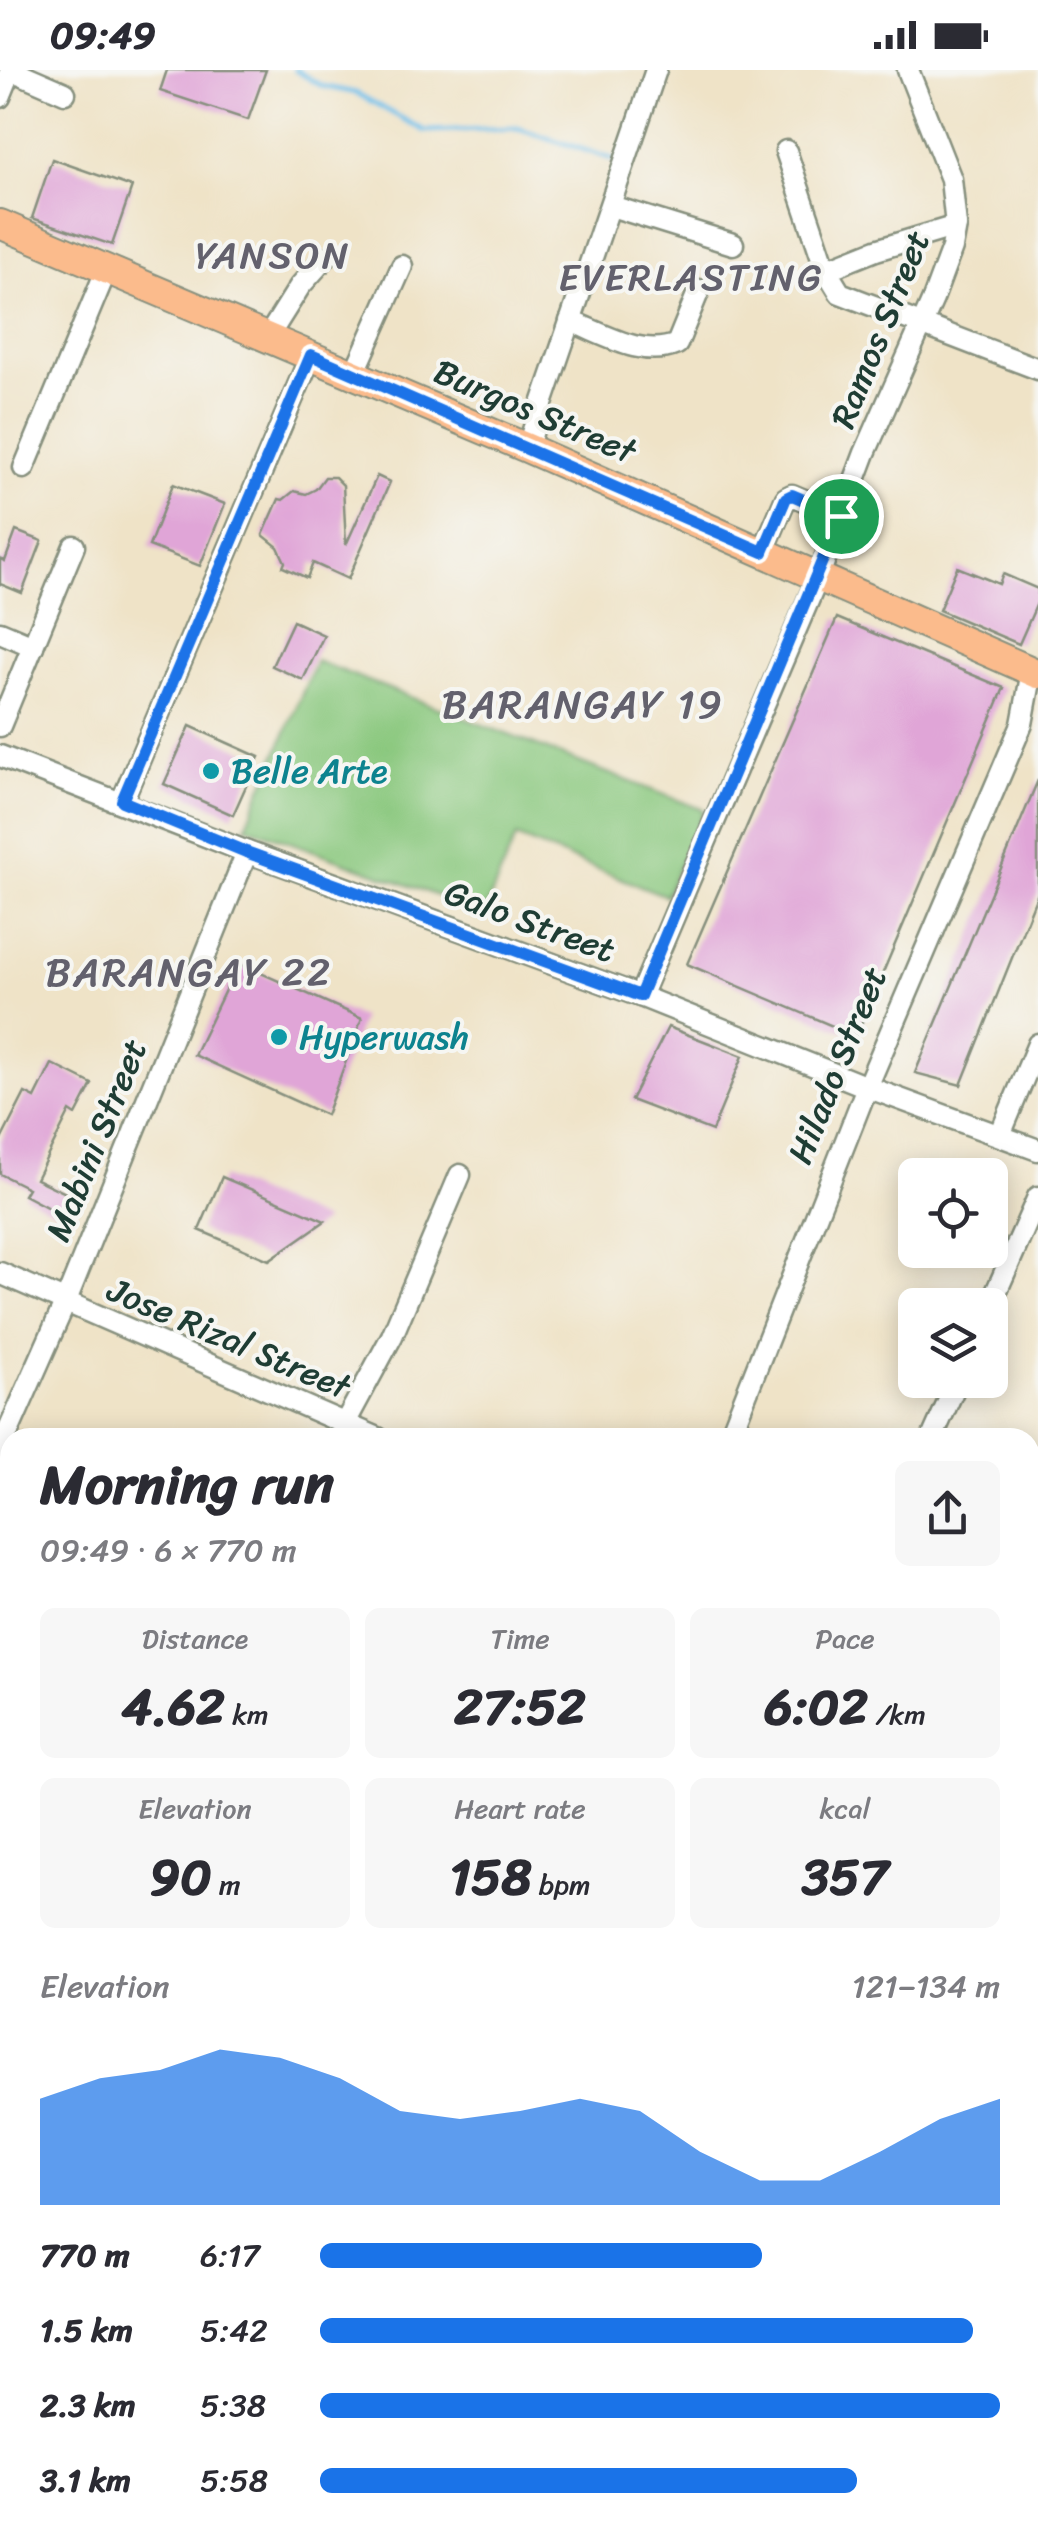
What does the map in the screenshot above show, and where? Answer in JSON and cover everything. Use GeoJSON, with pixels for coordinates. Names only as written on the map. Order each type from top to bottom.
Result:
{"type":"FeatureCollection","features":[{"type":"Feature","properties":{"kind":"main road","name":"Burgos Street"},"geometry":{"type":"LineString","coordinates":[[0,224],[1036,667]]}},
{"type":"Feature","properties":{"kind":"street"},"geometry":{"type":"LineString","coordinates":[[527,448],[656,70]]}},
{"type":"Feature","properties":{"kind":"street","name":"Ramos Street"},"geometry":{"type":"LineString","coordinates":[[640,996],[819,575],[865,452],[944,274],[956,226],[952,178],[908,70]]}},
{"type":"Feature","properties":{"kind":"street"},"geometry":{"type":"LineString","coordinates":[[0,97],[20,72],[65,93]]}},
{"type":"Feature","properties":{"kind":"street"},"geometry":{"type":"LineString","coordinates":[[786,151],[826,270],[840,294],[1038,369]]}},
{"type":"Feature","properties":{"kind":"street"},"geometry":{"type":"LineString","coordinates":[[611,206],[732,244]]}},
{"type":"Feature","properties":{"kind":"street"},"geometry":{"type":"LineString","coordinates":[[826,270],[956,226]]}},
{"type":"Feature","properties":{"kind":"street"},"geometry":{"type":"LineString","coordinates":[[268,337],[300,286],[325,258]]}},
{"type":"Feature","properties":{"kind":"street"},"geometry":{"type":"LineString","coordinates":[[354,374],[402,266]]}},
{"type":"Feature","properties":{"kind":"street"},"geometry":{"type":"LineString","coordinates":[[24,468],[106,272]]}},
{"type":"Feature","properties":{"kind":"street"},"geometry":{"type":"LineString","coordinates":[[570,322],[645,350],[662,350],[677,344],[699,290]]}},
{"type":"Feature","properties":{"kind":"street"},"geometry":{"type":"LineString","coordinates":[[122,801],[311,355]]}},
{"type":"Feature","properties":{"kind":"street"},"geometry":{"type":"LineString","coordinates":[[763,552],[786,498],[792,495],[841,516]]}},
{"type":"Feature","properties":{"kind":"street"},"geometry":{"type":"LineString","coordinates":[[1,720],[10,676],[33,646],[74,546]]}},
{"type":"Feature","properties":{"kind":"street"},"geometry":{"type":"LineString","coordinates":[[0,632],[33,646]]}},
{"type":"Feature","properties":{"kind":"street","name":"Hilado Street"},"geometry":{"type":"LineString","coordinates":[[741,1428],[866,1087],[1022,724],[1036,667]]}},
{"type":"Feature","properties":{"kind":"street","name":"Hilado Street"},"geometry":{"type":"LineString","coordinates":[[1022,724],[1038,705]]}},
{"type":"Feature","properties":{"kind":"street","name":"Galo Street"},"geometry":{"type":"LineString","coordinates":[[0,756],[1038,1150]]}},
{"type":"Feature","properties":{"kind":"street","name":"Mabini Street"},"geometry":{"type":"LineString","coordinates":[[10,1428],[65,1304],[246,852]]}},
{"type":"Feature","properties":{"kind":"street"},"geometry":{"type":"LineString","coordinates":[[1000,1135],[1038,1044]]}},
{"type":"Feature","properties":{"kind":"street"},"geometry":{"type":"LineString","coordinates":[[345,1423],[392,1336],[460,1175]]}},
{"type":"Feature","properties":{"kind":"street"},"geometry":{"type":"LineString","coordinates":[[998,1288],[1038,1197]]}},
{"type":"Feature","properties":{"kind":"street","name":"Jose Rizal Street"},"geometry":{"type":"LineString","coordinates":[[0,1273],[356,1428]]}},
{"type":"Feature","properties":{"kind":"street"},"geometry":{"type":"LineString","coordinates":[[936,1428],[950,1398]]}},
{"type":"Feature","properties":{"kind":"green space"},"geometry":{"type":"Polygon","coordinates":[[[316,661],[704,810],[666,896],[516,837],[484,913],[246,826],[316,661]]]}},
{"type":"Feature","properties":{"kind":"building"},"geometry":{"type":"Polygon","coordinates":[[[167,70],[266,70],[248,120],[160,91],[167,70]]]}},
{"type":"Feature","properties":{"kind":"building"},"geometry":{"type":"Polygon","coordinates":[[[52,159],[132,187],[112,245],[32,218],[52,159]]]}},
{"type":"Feature","properties":{"kind":"building"},"geometry":{"type":"Polygon","coordinates":[[[377,476],[390,482],[348,579],[313,563],[307,578],[283,567],[285,562],[278,547],[263,535],[279,499],[294,491],[306,494],[325,477],[335,477],[343,485],[346,545],[377,476]]]}},
{"type":"Feature","properties":{"kind":"building"},"geometry":{"type":"Polygon","coordinates":[[[173,484],[225,504],[200,566],[149,546],[173,484]]]}},
{"type":"Feature","properties":{"kind":"building"},"geometry":{"type":"Polygon","coordinates":[[[16,531],[42,541],[22,593],[0,584],[0,559],[5,561],[16,531]]]}},
{"type":"Feature","properties":{"kind":"building"},"geometry":{"type":"Polygon","coordinates":[[[957,567],[999,584],[1003,574],[1038,589],[1038,601],[1019,644],[939,610],[957,567]]]}},
{"type":"Feature","properties":{"kind":"building"},"geometry":{"type":"Polygon","coordinates":[[[837,618],[1004,688],[856,1036],[687,964],[837,618]]]}},
{"type":"Feature","properties":{"kind":"building"},"geometry":{"type":"Polygon","coordinates":[[[293,621],[324,635],[303,680],[272,666],[293,621]]]}},
{"type":"Feature","properties":{"kind":"building","name":"Belle Arte"},"geometry":{"type":"Polygon","coordinates":[[[190,726],[259,757],[233,815],[164,784],[190,726]]]}},
{"type":"Feature","properties":{"kind":"building"},"geometry":{"type":"Polygon","coordinates":[[[1038,780],[1038,893],[961,1085],[915,1073],[1038,780]]]}},
{"type":"Feature","properties":{"kind":"building","name":"Hyperwash"},"geometry":{"type":"Polygon","coordinates":[[[238,963],[362,1018],[326,1115],[194,1055],[238,963]]]}},
{"type":"Feature","properties":{"kind":"building"},"geometry":{"type":"Polygon","coordinates":[[[668,1027],[743,1056],[712,1131],[631,1100],[668,1027]]]}},
{"type":"Feature","properties":{"kind":"building"},"geometry":{"type":"Polygon","coordinates":[[[52,1064],[92,1084],[76,1115],[70,1111],[36,1179],[70,1195],[60,1214],[24,1195],[28,1188],[0,1174],[0,1142],[25,1093],[35,1098],[52,1064]]]}},
{"type":"Feature","properties":{"kind":"building"},"geometry":{"type":"Polygon","coordinates":[[[222,1177],[325,1221],[269,1260],[199,1230],[222,1177]]]}},
{"type":"Feature","properties":{"kind":"waterway"},"geometry":{"type":"LineString","coordinates":[[295,70],[322,86],[356,93],[425,131],[518,128],[621,162]]}},
{"type":"Feature","properties":{"kind":"place","name":"Belle Arte"},"geometry":{"type":"Point","coordinates":[211,771]}},
{"type":"Feature","properties":{"kind":"place","name":"Hyperwash"},"geometry":{"type":"Point","coordinates":[279,1037]}},
{"type":"Feature","properties":{"kind":"district","name":"YANSON"},"geometry":{"type":"Point","coordinates":[273,255]}},
{"type":"Feature","properties":{"kind":"district","name":"EVERLASTING"},"geometry":{"type":"Point","coordinates":[691,277]}},
{"type":"Feature","properties":{"kind":"district","name":"BARANGAY 19"},"geometry":{"type":"Point","coordinates":[583,704]}},
{"type":"Feature","properties":{"kind":"district","name":"BARANGAY 22"},"geometry":{"type":"Point","coordinates":[189,972]}},
{"type":"Feature","properties":{"kind":"route"},"geometry":{"type":"LineString","coordinates":[[311,355],[763,552],[786,498],[792,495],[841,516],[640,996],[246,852],[122,801],[311,355]]}}]}
